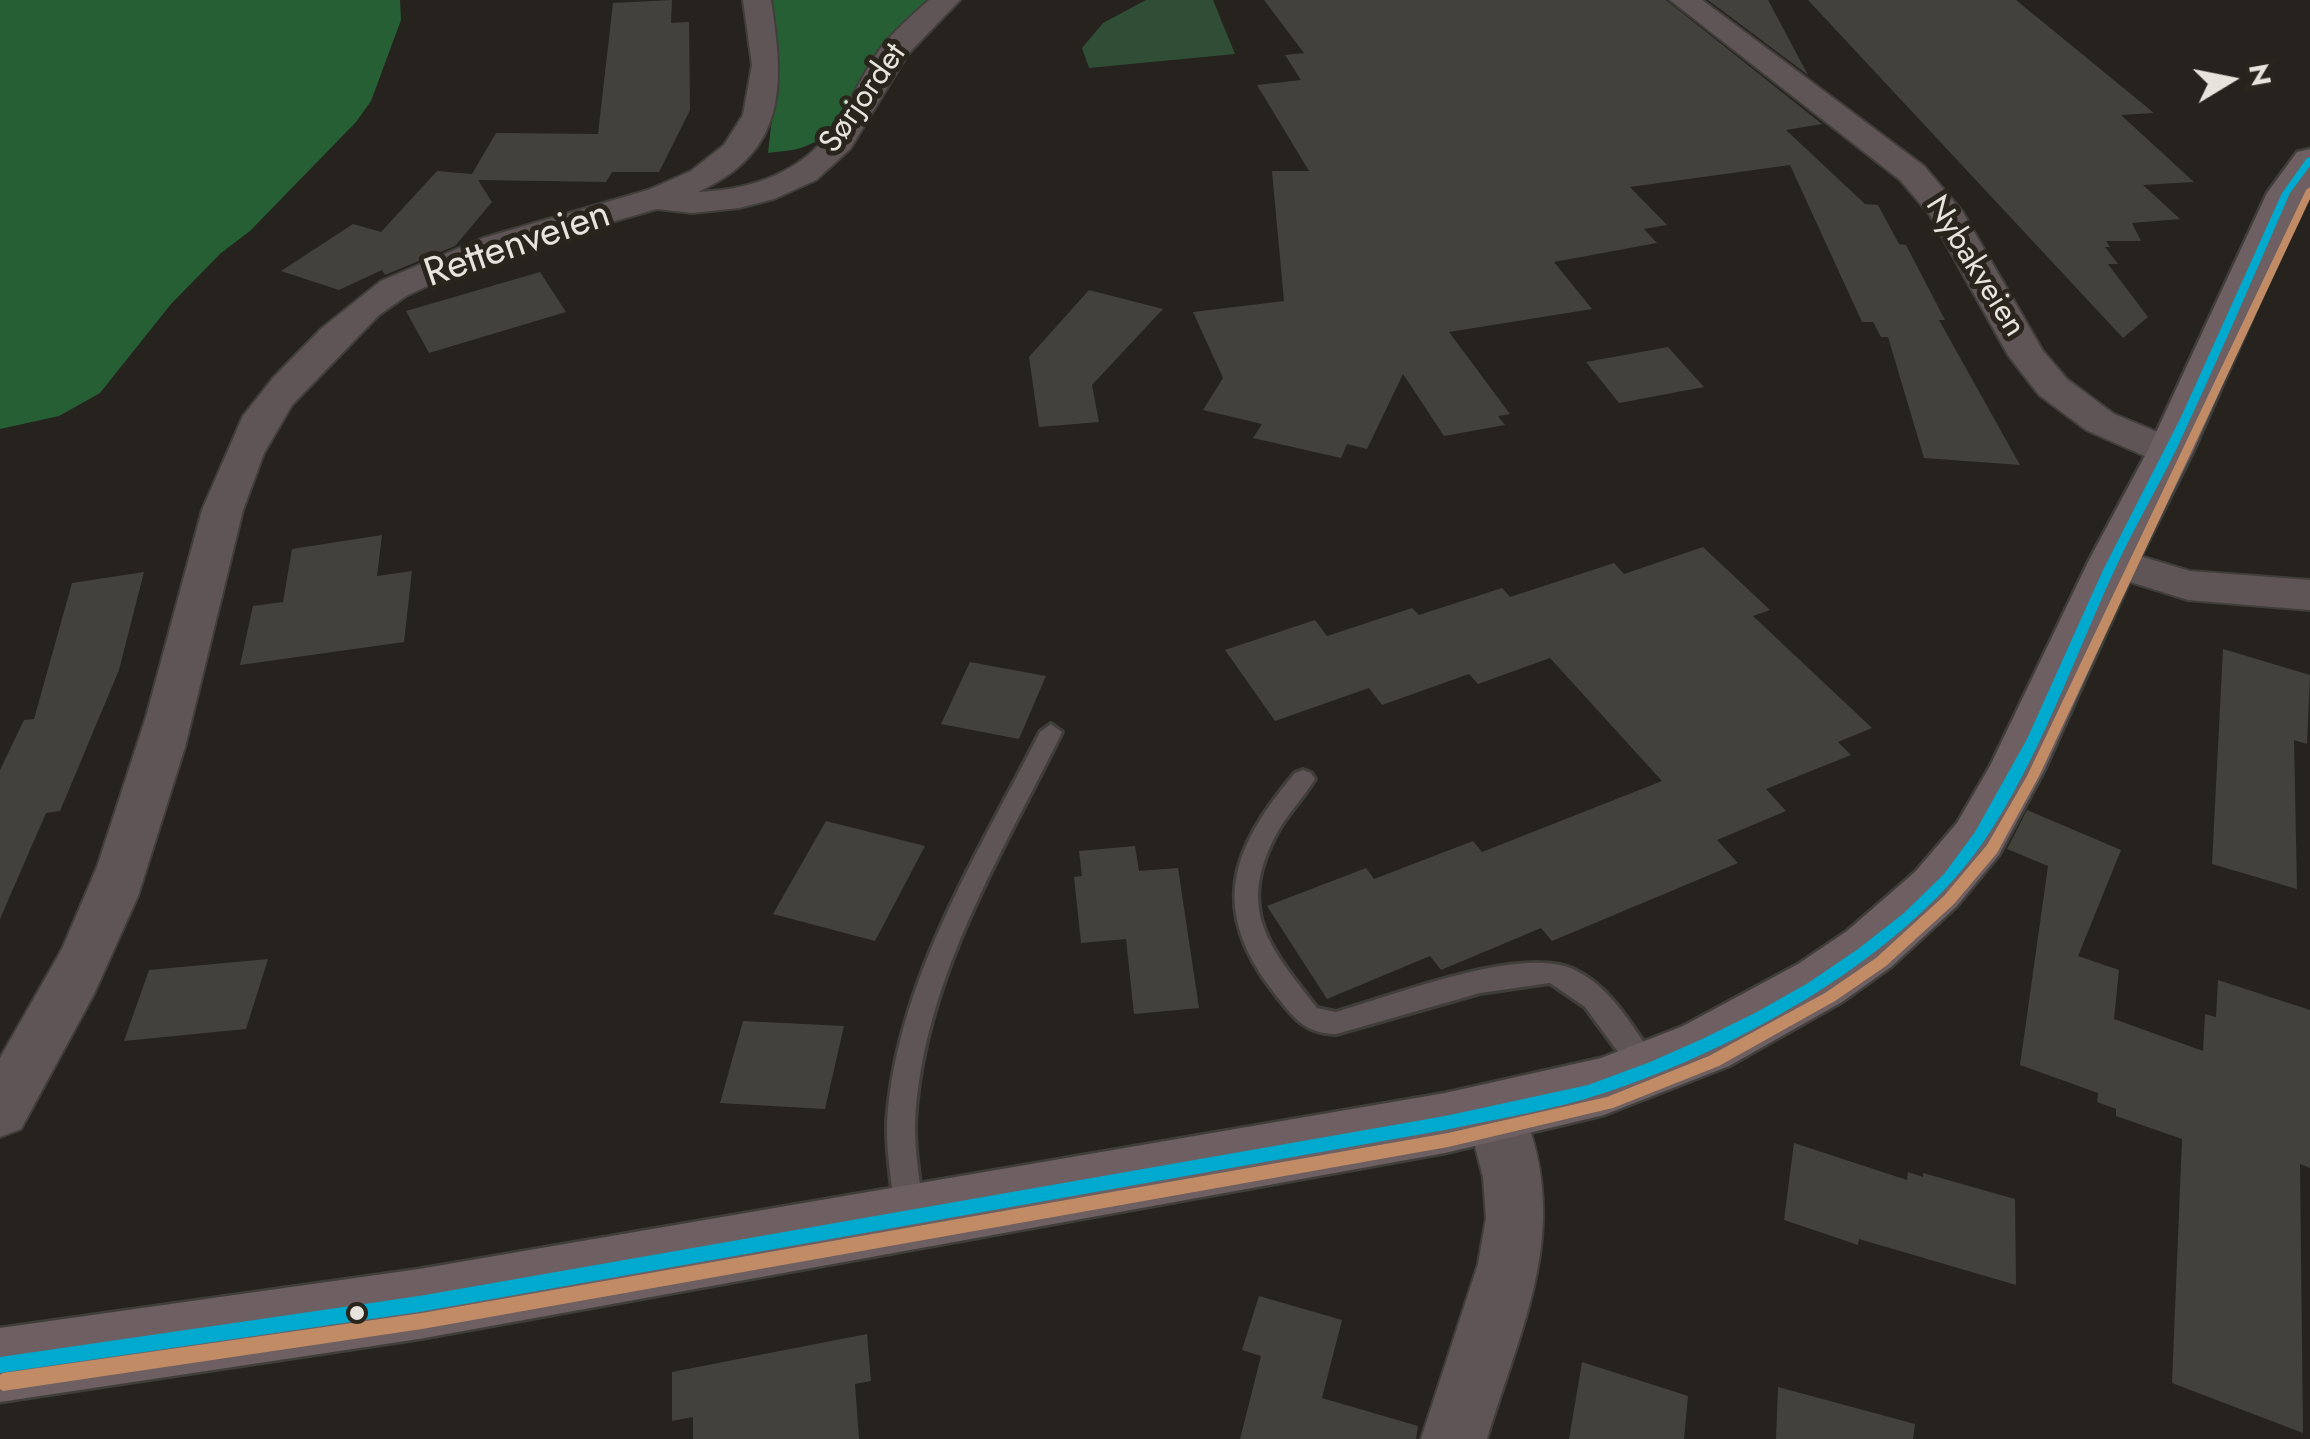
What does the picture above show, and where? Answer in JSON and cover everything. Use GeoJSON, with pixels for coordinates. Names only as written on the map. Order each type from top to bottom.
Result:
{"type":"FeatureCollection","features":[{"type":"Feature","properties":{"kind":"street","name":"Rettenveien"},"geometry":{"type":"LineString","coordinates":[[0,1111],[80,966],[112,896],[173,705],[219,521],[258,424],[321,350],[384,294],[506,242],[656,200],[697,182],[724,163],[741,148],[755,125],[767,82],[765,30],[757,0]]}},
{"type":"Feature","properties":{"kind":"street","name":"Sørjordet"},"geometry":{"type":"LineString","coordinates":[[656,200],[695,204],[751,196],[815,166],[838,142],[891,56],[946,0]]}},
{"type":"Feature","properties":{"kind":"street","name":"Nybakveien"},"geometry":{"type":"LineString","coordinates":[[1684,0],[1882,148],[1920,182],[1955,227],[2028,355],[2054,387],[2100,422],[2170,452]]}},
{"type":"Feature","properties":{"kind":"street"},"geometry":{"type":"LineString","coordinates":[[0,1366],[419,1304],[1548,1102],[1647,1070],[1720,1039],[1820,983],[1869,949],[1936,888],[1978,839],[2017,769],[2113,562],[2170,452],[2286,193],[2310,160]]}},
{"type":"Feature","properties":{"kind":"street"},"geometry":{"type":"LineString","coordinates":[[2113,562],[2188,585],[2310,595]]}},
{"type":"Feature","properties":{"kind":"street"},"geometry":{"type":"LineString","coordinates":[[1454,1439],[1509,1264],[1516,1218],[1514,1177],[1495,1112]]}},
{"type":"Feature","properties":{"kind":"lane"},"geometry":{"type":"LineString","coordinates":[[910,1217],[901,1124],[917,1017],[930,977],[1051,732]]}},
{"type":"Feature","properties":{"kind":"lane"},"geometry":{"type":"LineString","coordinates":[[1303,779],[1261,834],[1246,900],[1251,936],[1308,1016],[1336,1023],[1512,974],[1551,972],[1576,984],[1593,1000],[1647,1070]]}},
{"type":"Feature","properties":{"kind":"green space"},"geometry":{"type":"Polygon","coordinates":[[[0,0],[400,0],[401,20],[371,101],[356,122],[250,231],[221,253],[171,304],[100,393],[59,416],[0,429],[0,0]]]}},
{"type":"Feature","properties":{"kind":"green space"},"geometry":{"type":"Polygon","coordinates":[[[757,0],[938,0],[904,64],[866,105],[826,136],[806,146],[768,153],[775,92],[757,0]]]}},
{"type":"Feature","properties":{"kind":"green space"},"geometry":{"type":"Polygon","coordinates":[[[1146,0],[1213,0],[1235,54],[1089,68],[1082,48],[1103,23],[1146,0]]]}},
{"type":"Feature","properties":{"kind":"building"},"geometry":{"type":"Polygon","coordinates":[[[672,0],[671,23],[689,22],[690,110],[659,172],[612,172],[606,182],[478,180],[492,202],[455,246],[385,275],[382,270],[339,290],[281,271],[353,224],[381,232],[437,171],[472,174],[496,133],[598,134],[613,3],[672,0]]]}},
{"type":"Feature","properties":{"kind":"building"},"geometry":{"type":"Polygon","coordinates":[[[1264,0],[1666,0],[1822,124],[1786,130],[1865,204],[1878,205],[1899,244],[1906,245],[1945,320],[1939,320],[2020,465],[1924,458],[1888,337],[1881,337],[1873,322],[1862,322],[1790,165],[1630,187],[1667,225],[1644,229],[1657,243],[1554,262],[1592,309],[1449,332],[1510,414],[1498,416],[1505,425],[1444,436],[1403,374],[1367,449],[1347,444],[1341,458],[1253,438],[1262,424],[1203,410],[1223,378],[1193,312],[1284,301],[1272,171],[1309,171],[1257,85],[1301,80],[1285,55],[1304,53],[1264,0]]]}},
{"type":"Feature","properties":{"kind":"building"},"geometry":{"type":"Polygon","coordinates":[[[1708,0],[1768,0],[1808,75],[1708,0]]]}},
{"type":"Feature","properties":{"kind":"building"},"geometry":{"type":"Polygon","coordinates":[[[1808,0],[2016,0],[2154,113],[2121,115],[2194,182],[2143,185],[2180,219],[2132,223],[2141,241],[2106,241],[2110,247],[2105,247],[2118,264],[2108,264],[2148,317],[2123,338],[1808,0]]]}},
{"type":"Feature","properties":{"kind":"building"},"geometry":{"type":"Polygon","coordinates":[[[540,272],[566,312],[429,353],[406,311],[540,272]]]}},
{"type":"Feature","properties":{"kind":"building"},"geometry":{"type":"Polygon","coordinates":[[[1089,290],[1163,309],[1092,385],[1099,422],[1039,427],[1029,357],[1089,290]]]}},
{"type":"Feature","properties":{"kind":"building"},"geometry":{"type":"Polygon","coordinates":[[[1668,347],[1704,387],[1619,403],[1586,362],[1668,347]]]}},
{"type":"Feature","properties":{"kind":"building"},"geometry":{"type":"Polygon","coordinates":[[[382,535],[377,576],[412,571],[404,642],[240,665],[253,606],[283,602],[292,549],[382,535]]]}},
{"type":"Feature","properties":{"kind":"building"},"geometry":{"type":"Polygon","coordinates":[[[1703,547],[1770,610],[1753,616],[1872,728],[1838,742],[1851,755],[1766,789],[1786,811],[1717,840],[1738,863],[1552,941],[1541,928],[1441,970],[1430,956],[1327,999],[1267,906],[1366,868],[1374,879],[1473,841],[1482,852],[1662,781],[1550,658],[1478,684],[1469,674],[1382,705],[1369,688],[1275,721],[1225,650],[1315,620],[1327,636],[1412,608],[1419,615],[1502,588],[1510,597],[1614,563],[1624,574],[1703,547]]]}},
{"type":"Feature","properties":{"kind":"building"},"geometry":{"type":"Polygon","coordinates":[[[144,572],[119,670],[60,811],[46,813],[0,919],[0,770],[24,720],[34,719],[72,583],[144,572]]]}},
{"type":"Feature","properties":{"kind":"building"},"geometry":{"type":"Polygon","coordinates":[[[2223,649],[2310,675],[2307,744],[2294,740],[2297,889],[2212,864],[2223,649]]]}},
{"type":"Feature","properties":{"kind":"building"},"geometry":{"type":"Polygon","coordinates":[[[970,662],[1046,676],[1019,739],[941,724],[970,662]]]}},
{"type":"Feature","properties":{"kind":"building"},"geometry":{"type":"Polygon","coordinates":[[[2027,810],[2121,850],[2078,956],[2119,970],[2114,1019],[2203,1051],[2205,1014],[2216,1017],[2218,980],[2310,1010],[2310,1168],[2300,1164],[2303,1433],[2172,1383],[2182,1139],[2116,1116],[2116,1109],[2097,1102],[2098,1093],[2020,1065],[2048,866],[2007,849],[2027,810]]]}},
{"type":"Feature","properties":{"kind":"building"},"geometry":{"type":"Polygon","coordinates":[[[826,821],[925,846],[875,941],[773,914],[826,821]]]}},
{"type":"Feature","properties":{"kind":"building"},"geometry":{"type":"Polygon","coordinates":[[[1135,846],[1139,871],[1178,868],[1199,1008],[1134,1014],[1126,939],[1081,943],[1074,877],[1082,876],[1079,851],[1135,846]]]}},
{"type":"Feature","properties":{"kind":"building"},"geometry":{"type":"Polygon","coordinates":[[[268,959],[246,1029],[124,1041],[149,970],[268,959]]]}},
{"type":"Feature","properties":{"kind":"building"},"geometry":{"type":"Polygon","coordinates":[[[743,1021],[844,1026],[825,1109],[720,1103],[743,1021]]]}},
{"type":"Feature","properties":{"kind":"building"},"geometry":{"type":"Polygon","coordinates":[[[1794,1143],[1907,1180],[1908,1172],[1923,1177],[1923,1173],[2015,1199],[2016,1285],[1859,1239],[1858,1245],[1784,1220],[1794,1143]]]}},
{"type":"Feature","properties":{"kind":"building"},"geometry":{"type":"Polygon","coordinates":[[[1259,1296],[1342,1320],[1322,1398],[1418,1426],[1416,1439],[1240,1439],[1261,1356],[1242,1350],[1259,1296]]]}},
{"type":"Feature","properties":{"kind":"building"},"geometry":{"type":"Polygon","coordinates":[[[867,1334],[871,1381],[855,1384],[859,1439],[693,1439],[693,1417],[672,1421],[672,1372],[867,1334]]]}},
{"type":"Feature","properties":{"kind":"building"},"geometry":{"type":"Polygon","coordinates":[[[1582,1362],[1688,1396],[1684,1439],[1569,1439],[1582,1362]]]}},
{"type":"Feature","properties":{"kind":"building"},"geometry":{"type":"Polygon","coordinates":[[[1778,1387],[1915,1424],[1913,1439],[1776,1439],[1778,1387]]]}},
{"type":"Feature","properties":{"kind":"transit line"},"geometry":{"type":"LineString","coordinates":[[0,1365],[419,1304],[1445,1123],[1607,1085],[1707,1044],[1760,1017],[1813,987],[1909,917],[1949,877],[1980,836],[2033,739],[2109,570],[2171,449],[2286,193],[2310,160]]}},
{"type":"Feature","properties":{"kind":"transit line"},"geometry":{"type":"LineString","coordinates":[[3,1382],[422,1321],[1448,1140],[1608,1103],[1714,1061],[1830,997],[1881,962],[1949,900],[1992,849],[2033,776],[2310,190]]}}]}
